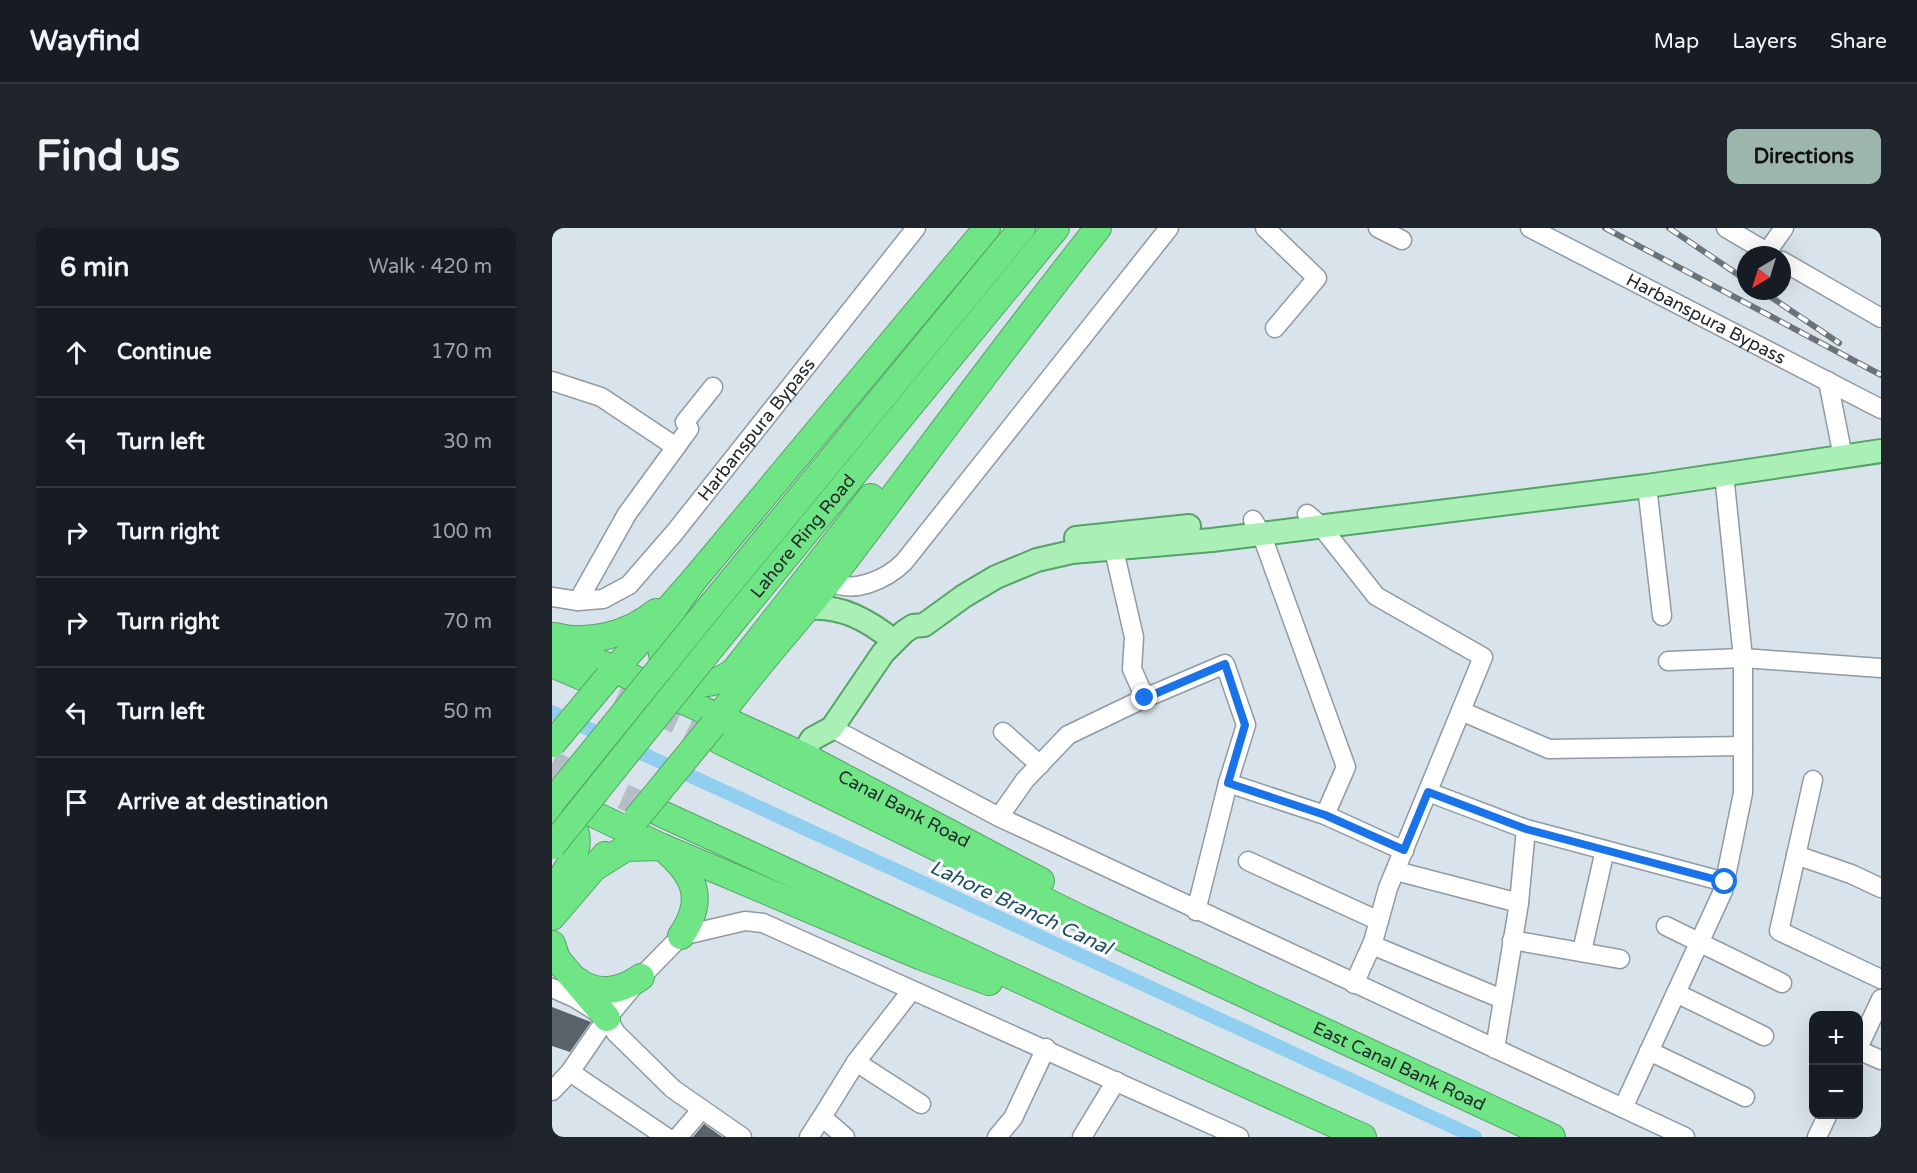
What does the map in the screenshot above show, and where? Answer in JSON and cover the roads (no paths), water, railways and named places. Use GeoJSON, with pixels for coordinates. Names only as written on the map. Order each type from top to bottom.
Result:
{"type":"FeatureCollection","features":[{"type":"Feature","properties":{"kind":"highway"},"geometry":{"type":"LineString","coordinates":[[552,744],[611,673],[693,581],[987,228]]}},
{"type":"Feature","properties":{"kind":"highway","name":"Lahore Ring Road"},"geometry":{"type":"LineString","coordinates":[[552,802],[1022,228]]}},
{"type":"Feature","properties":{"kind":"highway","name":"Lahore Ring Road"},"geometry":{"type":"LineString","coordinates":[[552,846],[718,638],[1056,228]]}},
{"type":"Feature","properties":{"kind":"highway"},"geometry":{"type":"LineString","coordinates":[[553,912],[641,820],[717,727],[768,657],[929,450],[1004,346],[1098,228]]}},
{"type":"Feature","properties":{"kind":"highway"},"geometry":{"type":"LineString","coordinates":[[693,581],[663,630],[661,644],[663,657],[679,678],[690,683],[714,683],[735,670],[921,435],[1004,346]]}},
{"type":"Feature","properties":{"kind":"highway"},"geometry":{"type":"LineString","coordinates":[[552,636],[589,639],[631,628],[646,621],[693,581]]}},
{"type":"Feature","properties":{"kind":"highway","name":"Canal Bank Road"},"geometry":{"type":"LineString","coordinates":[[552,641],[717,727],[765,738],[802,755],[976,846],[1246,994]]}},
{"type":"Feature","properties":{"kind":"highway"},"geometry":{"type":"LineString","coordinates":[[765,738],[752,716],[750,702],[753,689],[768,657]]}},
{"type":"Feature","properties":{"kind":"highway"},"geometry":{"type":"LineString","coordinates":[[552,664],[582,677]]}},
{"type":"Feature","properties":{"kind":"highway"},"geometry":{"type":"LineString","coordinates":[[717,727],[1082,919],[1246,994]]}},
{"type":"Feature","properties":{"kind":"highway"},"geometry":{"type":"LineString","coordinates":[[552,794],[641,820],[1149,1041],[1363,1137]]}},
{"type":"Feature","properties":{"kind":"highway"},"geometry":{"type":"LineString","coordinates":[[552,808],[571,824],[577,846],[553,912]]}},
{"type":"Feature","properties":{"kind":"highway"},"geometry":{"type":"LineString","coordinates":[[641,820],[662,847],[688,873],[694,889],[695,906],[691,922],[681,936]]}},
{"type":"Feature","properties":{"kind":"highway"},"geometry":{"type":"LineString","coordinates":[[594,868],[627,848],[662,847],[922,957],[1149,1041]]}},
{"type":"Feature","properties":{"kind":"highway"},"geometry":{"type":"LineString","coordinates":[[552,944],[560,980],[607,1018]]}},
{"type":"Feature","properties":{"kind":"highway"},"geometry":{"type":"LineString","coordinates":[[560,980],[582,984],[597,990],[620,988],[641,977]]}},
{"type":"Feature","properties":{"kind":"highway","name":"East Canal Bank Road"},"geometry":{"type":"LineString","coordinates":[[1246,994],[1552,1137]]}},
{"type":"Feature","properties":{"kind":"main road"},"geometry":{"type":"LineString","coordinates":[[1314,520],[1647,486],[1842,451],[1881,438]]}},
{"type":"Feature","properties":{"kind":"main road"},"geometry":{"type":"LineString","coordinates":[[802,755],[812,739],[832,728],[894,640],[913,626],[917,615],[960,584],[991,566],[1069,539],[1112,542],[1257,527],[1600,480],[1842,451],[1881,451]]}},
{"type":"Feature","properties":{"kind":"main road"},"geometry":{"type":"LineString","coordinates":[[808,608],[834,607],[880,630],[894,640]]}},
{"type":"Feature","properties":{"kind":"street","name":"Harbanspura Bypass"},"geometry":{"type":"LineString","coordinates":[[552,597],[578,601],[612,597],[629,585],[675,532],[916,228]]}},
{"type":"Feature","properties":{"kind":"street"},"geometry":{"type":"LineString","coordinates":[[830,580],[842,587],[861,584],[887,576],[904,562],[1169,228]]}},
{"type":"Feature","properties":{"kind":"street"},"geometry":{"type":"LineString","coordinates":[[1265,228],[1317,278],[1275,328]]}},
{"type":"Feature","properties":{"kind":"street"},"geometry":{"type":"LineString","coordinates":[[1378,228],[1402,240]]}},
{"type":"Feature","properties":{"kind":"street","name":"Harbanspura Bypass"},"geometry":{"type":"LineString","coordinates":[[1530,228],[1881,409]]}},
{"type":"Feature","properties":{"kind":"street"},"geometry":{"type":"LineString","coordinates":[[1726,228],[1757,246]]}},
{"type":"Feature","properties":{"kind":"street"},"geometry":{"type":"LineString","coordinates":[[1778,246],[1784,228]]}},
{"type":"Feature","properties":{"kind":"street"},"geometry":{"type":"LineString","coordinates":[[1791,266],[1881,318]]}},
{"type":"Feature","properties":{"kind":"street"},"geometry":{"type":"LineString","coordinates":[[552,381],[601,397],[676,447]]}},
{"type":"Feature","properties":{"kind":"street"},"geometry":{"type":"LineString","coordinates":[[1828,381],[1842,451]]}},
{"type":"Feature","properties":{"kind":"street"},"geometry":{"type":"LineString","coordinates":[[578,601],[627,514],[688,429],[685,422],[713,387]]}},
{"type":"Feature","properties":{"kind":"street"},"geometry":{"type":"LineString","coordinates":[[1623,1108],[1725,882],[1743,793],[1743,658],[1724,474]]}},
{"type":"Feature","properties":{"kind":"street"},"geometry":{"type":"LineString","coordinates":[[1647,486],[1662,616]]}},
{"type":"Feature","properties":{"kind":"street"},"geometry":{"type":"LineString","coordinates":[[1314,520],[1376,596],[1483,657],[1404,850],[1372,945],[1354,984]]}},
{"type":"Feature","properties":{"kind":"street"},"geometry":{"type":"LineString","coordinates":[[1257,527],[1346,767],[1325,815]]}},
{"type":"Feature","properties":{"kind":"street"},"geometry":{"type":"LineString","coordinates":[[1112,542],[1134,637],[1132,669],[1145,698]]}},
{"type":"Feature","properties":{"kind":"street"},"geometry":{"type":"LineString","coordinates":[[1668,661],[1743,658],[1881,668]]}},
{"type":"Feature","properties":{"kind":"street"},"geometry":{"type":"LineString","coordinates":[[999,817],[1025,780],[1068,735],[1145,698],[1225,664],[1245,725],[1196,911]]}},
{"type":"Feature","properties":{"kind":"street"},"geometry":{"type":"LineString","coordinates":[[1461,711],[1549,749],[1743,746]]}},
{"type":"Feature","properties":{"kind":"street"},"geometry":{"type":"LineString","coordinates":[[832,728],[999,817],[1196,911],[1685,1137]]}},
{"type":"Feature","properties":{"kind":"street"},"geometry":{"type":"LineString","coordinates":[[1003,732],[1040,765]]}},
{"type":"Feature","properties":{"kind":"street"},"geometry":{"type":"LineString","coordinates":[[1813,780],[1779,931],[1881,979]]}},
{"type":"Feature","properties":{"kind":"street"},"geometry":{"type":"LineString","coordinates":[[1228,783],[1325,815],[1404,850]]}},
{"type":"Feature","properties":{"kind":"street"},"geometry":{"type":"LineString","coordinates":[[1428,792],[1526,829],[1725,882]]}},
{"type":"Feature","properties":{"kind":"street"},"geometry":{"type":"LineString","coordinates":[[1495,1050],[1519,903],[1526,829]]}},
{"type":"Feature","properties":{"kind":"street"},"geometry":{"type":"LineString","coordinates":[[1582,951],[1605,850]]}},
{"type":"Feature","properties":{"kind":"street"},"geometry":{"type":"LineString","coordinates":[[1796,855],[1851,874],[1881,888]]}},
{"type":"Feature","properties":{"kind":"street"},"geometry":{"type":"LineString","coordinates":[[1248,861],[1379,921]]}},
{"type":"Feature","properties":{"kind":"street"},"geometry":{"type":"LineString","coordinates":[[1396,871],[1519,903]]}},
{"type":"Feature","properties":{"kind":"street"},"geometry":{"type":"LineString","coordinates":[[552,1091],[570,1072],[607,1018],[641,977],[681,936],[745,921],[763,923],[1046,1048],[1239,1137]]}},
{"type":"Feature","properties":{"kind":"street"},"geometry":{"type":"LineString","coordinates":[[1666,926],[1782,983]]}},
{"type":"Feature","properties":{"kind":"street"},"geometry":{"type":"LineString","coordinates":[[1512,940],[1620,959]]}},
{"type":"Feature","properties":{"kind":"street"},"geometry":{"type":"LineString","coordinates":[[1372,945],[1502,999]]}},
{"type":"Feature","properties":{"kind":"street"},"geometry":{"type":"LineString","coordinates":[[809,1137],[856,1062],[912,990]]}},
{"type":"Feature","properties":{"kind":"street"},"geometry":{"type":"LineString","coordinates":[[1676,993],[1764,1036]]}},
{"type":"Feature","properties":{"kind":"street"},"geometry":{"type":"LineString","coordinates":[[1863,1038],[1881,999]]}},
{"type":"Feature","properties":{"kind":"street"},"geometry":{"type":"LineString","coordinates":[[607,1018],[616,1033],[673,1089],[742,1137]]}},
{"type":"Feature","properties":{"kind":"street"},"geometry":{"type":"LineString","coordinates":[[997,1137],[1013,1118],[1046,1048]]}},
{"type":"Feature","properties":{"kind":"street"},"geometry":{"type":"LineString","coordinates":[[1649,1051],[1745,1096]]}},
{"type":"Feature","properties":{"kind":"street"},"geometry":{"type":"LineString","coordinates":[[1863,1051],[1881,1060]]}},
{"type":"Feature","properties":{"kind":"street"},"geometry":{"type":"LineString","coordinates":[[856,1062],[921,1104]]}},
{"type":"Feature","properties":{"kind":"street"},"geometry":{"type":"LineString","coordinates":[[570,1072],[666,1137]]}},
{"type":"Feature","properties":{"kind":"street"},"geometry":{"type":"LineString","coordinates":[[1082,1137],[1116,1081]]}},
{"type":"Feature","properties":{"kind":"street"},"geometry":{"type":"LineString","coordinates":[[678,1137],[702,1109]]}},
{"type":"Feature","properties":{"kind":"street"},"geometry":{"type":"LineString","coordinates":[[822,1117],[845,1137]]}},
{"type":"Feature","properties":{"kind":"street"},"geometry":{"type":"LineString","coordinates":[[1817,1137],[1826,1119]]}},
{"type":"Feature","properties":{"kind":"waterway","name":"Lahore Branch Canal"},"geometry":{"type":"LineString","coordinates":[[552,712],[1475,1137]]}},
{"type":"Feature","properties":{"kind":"tunnel"},"geometry":{"type":"LineString","coordinates":[[583,677],[720,741]]}},
{"type":"Feature","properties":{"kind":"tunnel"},"geometry":{"type":"LineString","coordinates":[[552,764],[660,813]]}},
{"type":"Feature","properties":{"kind":"railway"},"geometry":{"type":"LineString","coordinates":[[1605,228],[1881,375]]}},
{"type":"Feature","properties":{"kind":"railway"},"geometry":{"type":"LineString","coordinates":[[1669,228],[1737,274]]}},
{"type":"Feature","properties":{"kind":"railway"},"geometry":{"type":"LineString","coordinates":[[1775,300],[1839,343]]}}]}
